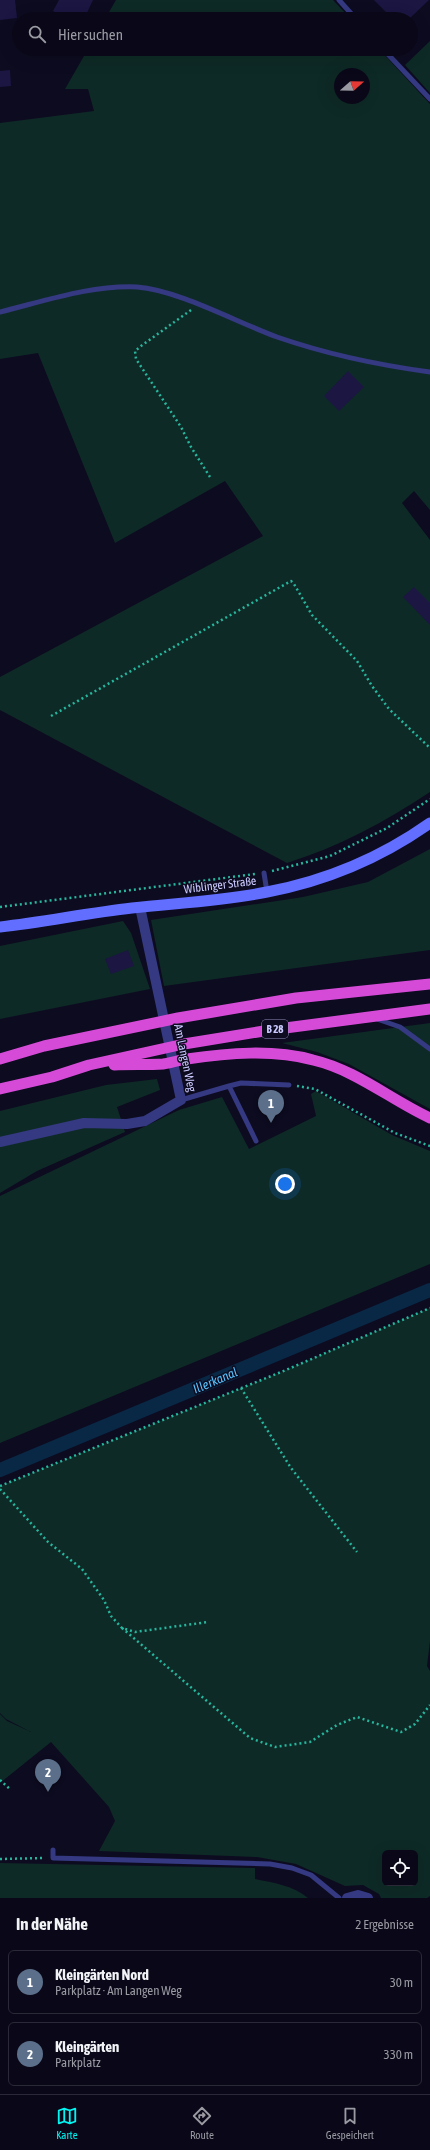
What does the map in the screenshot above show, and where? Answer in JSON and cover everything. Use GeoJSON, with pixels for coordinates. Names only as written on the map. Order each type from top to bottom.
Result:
{"type":"FeatureCollection","features":[{"type":"Feature","properties":{"kind":"highway","name":"B 28"},"geometry":{"type":"LineString","coordinates":[[0,1059],[44,1046],[178,1018],[296,998],[430,984]]}},
{"type":"Feature","properties":{"kind":"highway","name":"B 28"},"geometry":{"type":"LineString","coordinates":[[0,1089],[52,1077],[89,1065],[184,1044],[370,1016],[430,1009]]}},
{"type":"Feature","properties":{"kind":"highway"},"geometry":{"type":"LineString","coordinates":[[89,1065],[163,1064],[187,1059],[262,1053],[288,1054],[314,1060],[358,1078],[430,1118]]}},
{"type":"Feature","properties":{"kind":"main road","name":"Wiblinger Straße"},"geometry":{"type":"LineString","coordinates":[[0,927],[140,907],[267,892],[319,878],[362,862],[393,847],[430,823]]}},
{"type":"Feature","properties":{"kind":"street","name":"Am Langen Weg"},"geometry":{"type":"LineString","coordinates":[[0,1142],[84,1123],[127,1124],[145,1121],[181,1100],[140,907]]}},
{"type":"Feature","properties":{"kind":"street"},"geometry":{"type":"LineString","coordinates":[[347,1898],[358,1895],[368,1898]]}},
{"type":"Feature","properties":{"kind":"lane"},"geometry":{"type":"LineString","coordinates":[[339,0],[350,12]]}},
{"type":"Feature","properties":{"kind":"lane"},"geometry":{"type":"LineString","coordinates":[[390,56],[430,99]]}},
{"type":"Feature","properties":{"kind":"lane"},"geometry":{"type":"LineString","coordinates":[[0,312],[92,289],[108,287],[138,287],[171,295],[277,337],[342,357],[430,372]]}},
{"type":"Feature","properties":{"kind":"lane"},"geometry":{"type":"LineString","coordinates":[[264,873],[267,892]]}},
{"type":"Feature","properties":{"kind":"lane"},"geometry":{"type":"LineString","coordinates":[[370,1016],[400,1027],[430,1049]]}},
{"type":"Feature","properties":{"kind":"lane"},"geometry":{"type":"LineString","coordinates":[[181,1100],[241,1083],[289,1086]]}},
{"type":"Feature","properties":{"kind":"lane"},"geometry":{"type":"LineString","coordinates":[[229,1086],[256,1141]]}},
{"type":"Feature","properties":{"kind":"lane"},"geometry":{"type":"LineString","coordinates":[[54,1850],[53,1858],[270,1864],[292,1868],[311,1875],[339,1898]]}},
{"type":"Feature","properties":{"kind":"path"},"geometry":{"type":"LineString","coordinates":[[197,305],[135,351],[136,359],[181,426],[191,447],[210,477]]}},
{"type":"Feature","properties":{"kind":"path"},"geometry":{"type":"LineString","coordinates":[[51,716],[291,581],[312,615],[357,661],[372,686],[389,709],[430,748]]}},
{"type":"Feature","properties":{"kind":"path"},"geometry":{"type":"LineString","coordinates":[[0,908],[264,873],[330,856],[387,828],[430,799]]}},
{"type":"Feature","properties":{"kind":"path"},"geometry":{"type":"LineString","coordinates":[[289,1086],[315,1089],[394,1133],[430,1146]]}},
{"type":"Feature","properties":{"kind":"path"},"geometry":{"type":"LineString","coordinates":[[0,1486],[241,1388],[430,1308]]}},
{"type":"Feature","properties":{"kind":"path"},"geometry":{"type":"LineString","coordinates":[[241,1388],[291,1468],[357,1552]]}},
{"type":"Feature","properties":{"kind":"path"},"geometry":{"type":"LineString","coordinates":[[0,1489],[48,1542],[82,1569],[104,1600],[111,1616],[122,1628],[250,1738],[275,1747],[310,1742],[338,1725],[357,1717],[401,1732],[415,1724],[430,1705]]}},
{"type":"Feature","properties":{"kind":"path"},"geometry":{"type":"LineString","coordinates":[[122,1628],[135,1632],[208,1622]]}},
{"type":"Feature","properties":{"kind":"path"},"geometry":{"type":"LineString","coordinates":[[0,1780],[11,1790]]}},
{"type":"Feature","properties":{"kind":"path"},"geometry":{"type":"LineString","coordinates":[[0,1859],[53,1858]]}},
{"type":"Feature","properties":{"kind":"green space"},"geometry":{"type":"Polygon","coordinates":[[[116,0],[333,0],[344,12],[109,12],[116,0]]]}},
{"type":"Feature","properties":{"kind":"green space"},"geometry":{"type":"Polygon","coordinates":[[[430,41],[430,93],[405,65],[414,56],[418,56],[418,53],[430,41]]]}},
{"type":"Feature","properties":{"kind":"green space"},"geometry":{"type":"Polygon","coordinates":[[[84,56],[385,56],[430,104],[430,510],[414,491],[402,503],[430,540],[430,792],[396,814],[361,833],[306,857],[287,863],[0,710],[0,677],[263,536],[225,481],[115,543],[38,353],[0,359],[0,123],[94,111],[88,89],[65,89],[84,56]]]}},
{"type":"Feature","properties":{"kind":"green space"},"geometry":{"type":"Polygon","coordinates":[[[430,849],[430,950],[164,986],[151,920],[303,897],[368,882],[430,849]]]}},
{"type":"Feature","properties":{"kind":"green space"},"geometry":{"type":"Polygon","coordinates":[[[123,921],[131,933],[150,989],[0,1019],[0,946],[123,921]]]}},
{"type":"Feature","properties":{"kind":"green space"},"geometry":{"type":"Polygon","coordinates":[[[430,1023],[430,1109],[349,1064],[317,1052],[282,1043],[430,1023]]]}},
{"type":"Feature","properties":{"kind":"green space"},"geometry":{"type":"Polygon","coordinates":[[[157,1079],[160,1090],[117,1107],[125,1132],[37,1171],[0,1193],[0,1111],[106,1085],[157,1079]]]}},
{"type":"Feature","properties":{"kind":"green space"},"geometry":{"type":"Polygon","coordinates":[[[316,1091],[392,1135],[430,1151],[430,1264],[0,1443],[0,1196],[179,1110],[222,1097],[249,1149],[316,1116],[311,1094],[316,1091]]]}},
{"type":"Feature","properties":{"kind":"green space"},"geometry":{"type":"Polygon","coordinates":[[[430,1308],[430,1641],[427,1666],[430,1671],[430,1896],[427,1898],[381,1898],[379,1894],[363,1885],[345,1886],[296,1864],[257,1857],[99,1851],[115,1821],[109,1807],[51,1742],[0,1783],[0,1714],[7,1721],[31,1732],[6,1719],[0,1713],[0,1486],[286,1370],[430,1308]]]}},
{"type":"Feature","properties":{"kind":"green space"},"geometry":{"type":"Polygon","coordinates":[[[0,1863],[255,1868],[255,1879],[289,1887],[308,1898],[0,1898],[0,1863]]]}},
{"type":"Feature","properties":{"kind":"building"},"geometry":{"type":"Polygon","coordinates":[[[0,0],[15,0],[16,12],[12,12],[12,19],[0,20],[0,0]]]}},
{"type":"Feature","properties":{"kind":"building"},"geometry":{"type":"Polygon","coordinates":[[[59,0],[93,0],[87,12],[53,11],[59,0]]]}},
{"type":"Feature","properties":{"kind":"building"},"geometry":{"type":"Polygon","coordinates":[[[374,0],[429,0],[416,12],[386,12],[374,0]]]}},
{"type":"Feature","properties":{"kind":"building"},"geometry":{"type":"Polygon","coordinates":[[[10,70],[11,86],[0,87],[0,71],[10,70]]]}},
{"type":"Feature","properties":{"kind":"building"},"geometry":{"type":"Polygon","coordinates":[[[348,371],[364,387],[339,411],[324,396],[348,371]]]}},
{"type":"Feature","properties":{"kind":"building"},"geometry":{"type":"Polygon","coordinates":[[[414,587],[430,603],[430,625],[403,597],[414,587]]]}},
{"type":"Feature","properties":{"kind":"building"},"geometry":{"type":"Polygon","coordinates":[[[128,950],[134,966],[111,974],[105,959],[128,950]]]}},
{"type":"Feature","properties":{"kind":"waterway","name":"Illerkanal"},"geometry":{"type":"LineString","coordinates":[[0,1470],[430,1290]]}},
{"type":"Feature","properties":{"kind":"place","name":"Kleingärten Nord"},"geometry":{"type":"Point","coordinates":[271,1123]}},
{"type":"Feature","properties":{"kind":"place","name":"Kleingärten"},"geometry":{"type":"Point","coordinates":[48,1792]}}]}
